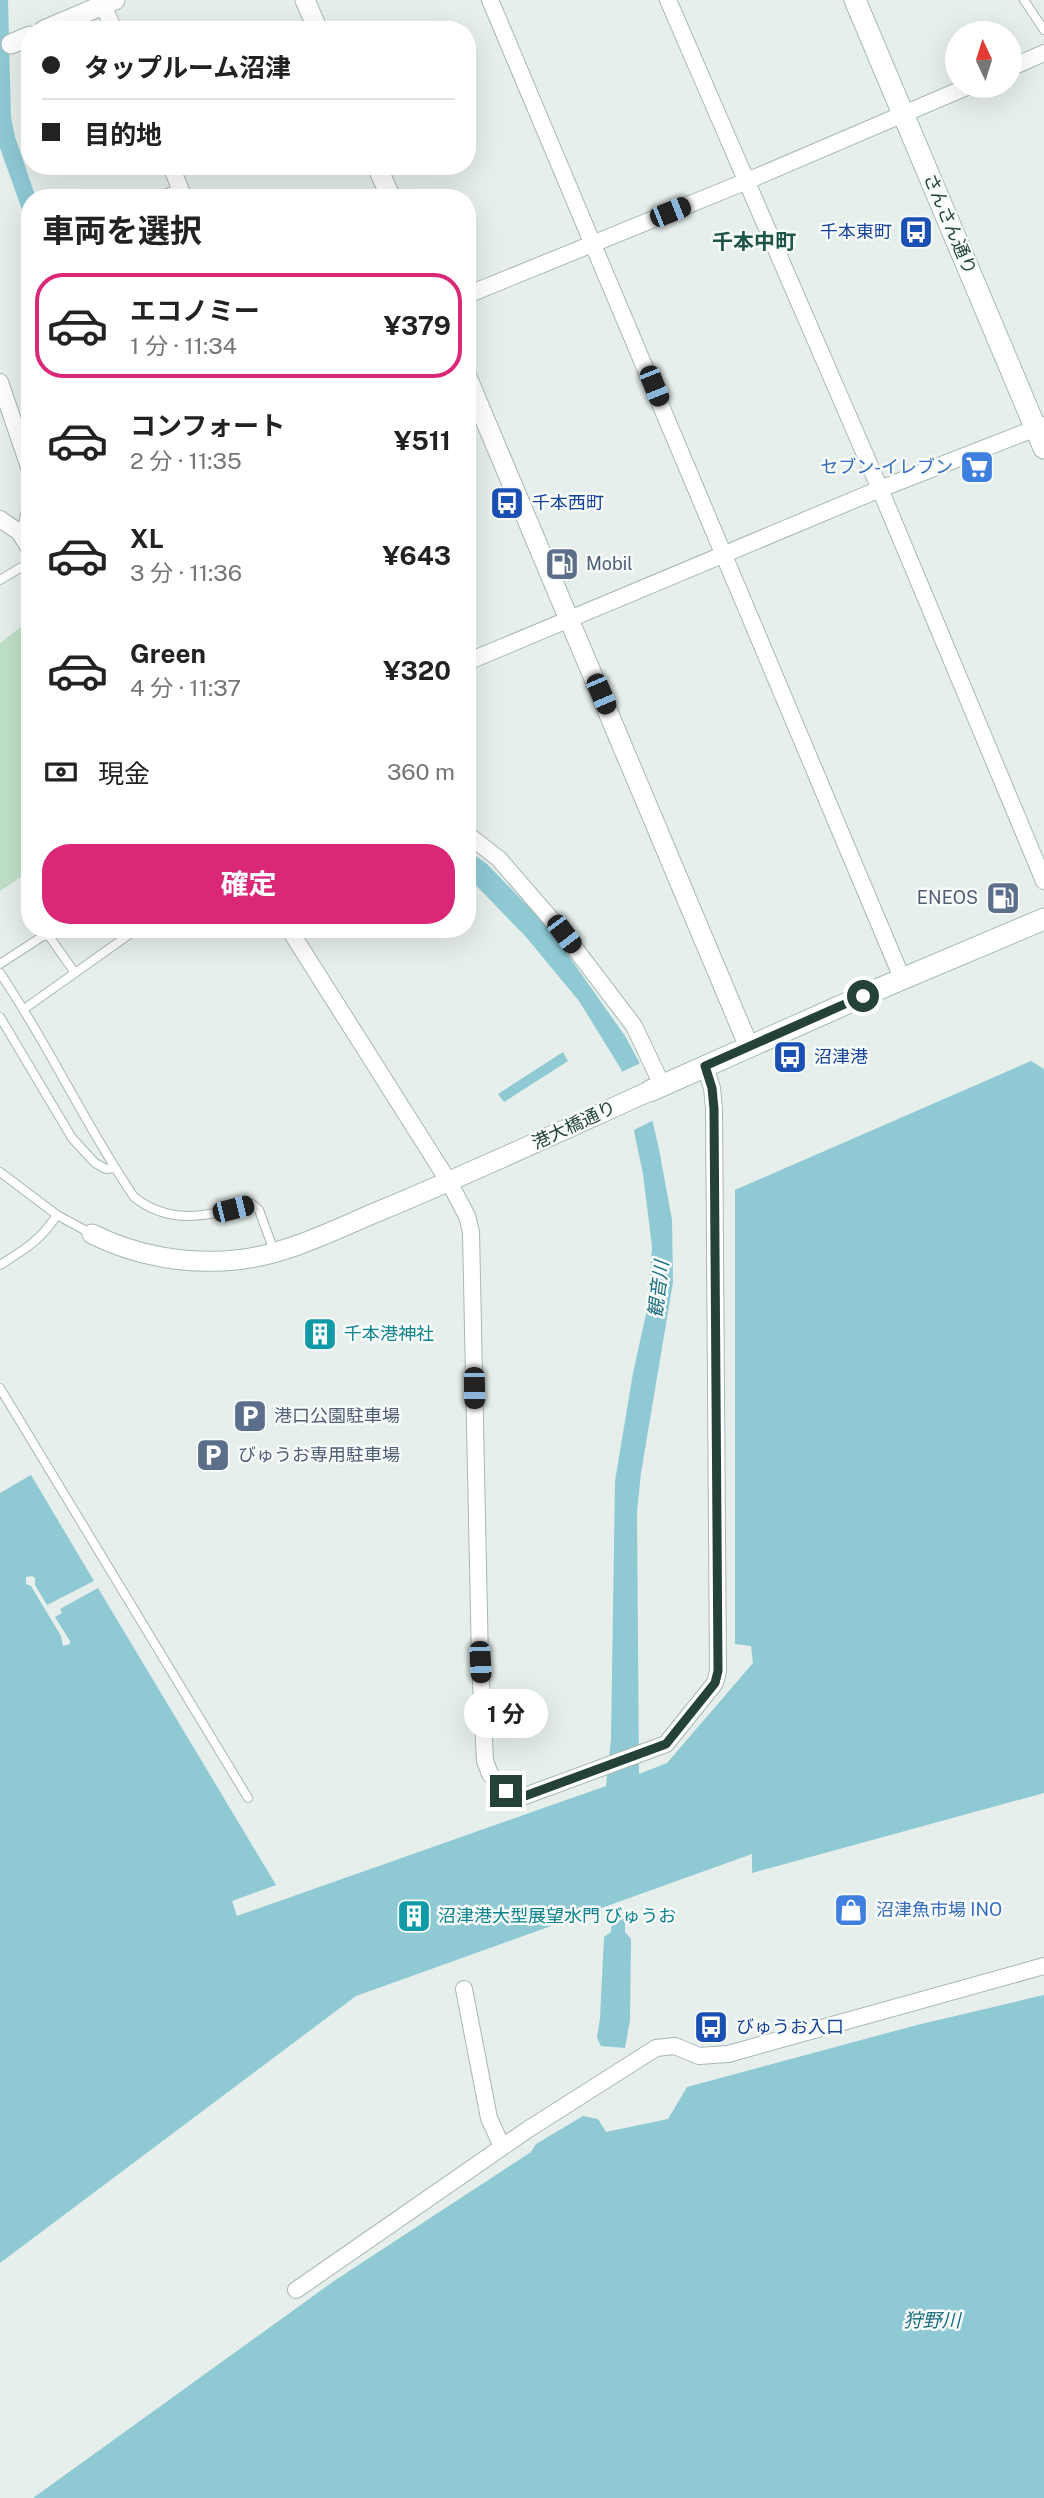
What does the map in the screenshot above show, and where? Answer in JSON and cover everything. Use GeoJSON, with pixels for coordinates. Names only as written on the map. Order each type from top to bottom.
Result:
{"type":"FeatureCollection","features":[{"type":"Feature","properties":{"kind":"main road","name":"さんさん通り"},"geometry":{"type":"LineString","coordinates":[[855,0],[1040,426],[1044,448]]}},
{"type":"Feature","properties":{"kind":"main road","name":"港大橋通り"},"geometry":{"type":"LineString","coordinates":[[656,1088],[902,978],[1044,919]]}},
{"type":"Feature","properties":{"kind":"street"},"geometry":{"type":"LineString","coordinates":[[305,0],[314,21]]}},
{"type":"Feature","properties":{"kind":"street"},"geometry":{"type":"LineString","coordinates":[[489,0],[594,242],[902,978]]}},
{"type":"Feature","properties":{"kind":"street"},"geometry":{"type":"LineString","coordinates":[[668,0],[880,489],[1044,881]]}},
{"type":"Feature","properties":{"kind":"street"},"geometry":{"type":"LineString","coordinates":[[65,21],[109,2],[112,21]]}},
{"type":"Feature","properties":{"kind":"street"},"geometry":{"type":"LineString","coordinates":[[1022,63],[1044,54]]}},
{"type":"Feature","properties":{"kind":"street"},"geometry":{"type":"LineString","coordinates":[[476,291],[945,97]]}},
{"type":"Feature","properties":{"kind":"street"},"geometry":{"type":"LineString","coordinates":[[0,382],[21,444]]}},
{"type":"Feature","properties":{"kind":"street"},"geometry":{"type":"LineString","coordinates":[[476,398],[749,1047]]}},
{"type":"Feature","properties":{"kind":"street"},"geometry":{"type":"LineString","coordinates":[[476,658],[880,489],[1040,426]]}},
{"type":"Feature","properties":{"kind":"street"},"geometry":{"type":"LineString","coordinates":[[0,519],[13,526],[21,536]]}},
{"type":"Feature","properties":{"kind":"street"},"geometry":{"type":"LineString","coordinates":[[476,841],[499,859],[564,934],[634,1026],[656,1088]]}},
{"type":"Feature","properties":{"kind":"street"},"geometry":{"type":"LineString","coordinates":[[295,938],[449,1182],[467,1216],[471,1232],[480,1662],[485,1761],[490,1774],[514,1800],[666,1744],[715,1683],[718,1671],[714,1109],[712,1088],[705,1066]]}},
{"type":"Feature","properties":{"kind":"street","name":"港大橋通り"},"geometry":{"type":"LineString","coordinates":[[92,1234],[143,1254],[188,1261],[239,1260],[274,1252],[449,1182],[656,1088]]}},
{"type":"Feature","properties":{"kind":"street"},"geometry":{"type":"LineString","coordinates":[[296,2290],[502,2147],[656,2048],[675,2046],[699,2056],[728,2054],[1044,1966]]}},
{"type":"Feature","properties":{"kind":"street"},"geometry":{"type":"LineString","coordinates":[[464,1989],[489,2118],[502,2147]]}},
{"type":"Feature","properties":{"kind":"lane"},"geometry":{"type":"LineString","coordinates":[[1024,0],[1044,30]]}},
{"type":"Feature","properties":{"kind":"lane"},"geometry":{"type":"LineString","coordinates":[[0,580],[21,567]]}},
{"type":"Feature","properties":{"kind":"lane"},"geometry":{"type":"LineString","coordinates":[[0,964],[40,938]]}},
{"type":"Feature","properties":{"kind":"lane"},"geometry":{"type":"LineString","coordinates":[[50,938],[75,973]]}},
{"type":"Feature","properties":{"kind":"lane"},"geometry":{"type":"LineString","coordinates":[[24,1009],[124,938]]}},
{"type":"Feature","properties":{"kind":"lane"},"geometry":{"type":"LineString","coordinates":[[0,973],[24,1009],[52,1062],[134,1197],[149,1209],[166,1214],[198,1216],[252,1204],[259,1210],[274,1252]]}},
{"type":"Feature","properties":{"kind":"lane"},"geometry":{"type":"LineString","coordinates":[[0,1017],[72,1138],[95,1163],[106,1169],[115,1168]]}},
{"type":"Feature","properties":{"kind":"lane"},"geometry":{"type":"LineString","coordinates":[[0,1172],[57,1215],[92,1234]]}},
{"type":"Feature","properties":{"kind":"lane"},"geometry":{"type":"LineString","coordinates":[[0,1265],[34,1244],[46,1233],[57,1215]]}},
{"type":"Feature","properties":{"kind":"lane"},"geometry":{"type":"LineString","coordinates":[[0,1388],[248,1798]]}},
{"type":"Feature","properties":{"kind":"green space"},"geometry":{"type":"Polygon","coordinates":[[[21,627],[21,877],[0,891],[0,643],[21,627]]]}},
{"type":"Feature","properties":{"kind":"water"},"geometry":{"type":"Polygon","coordinates":[[[0,0],[8,0],[11,117],[21,154],[21,175],[28,175],[33,189],[21,189],[21,207],[0,148],[0,0]]]}},
{"type":"Feature","properties":{"kind":"water","name":"観音川"},"geometry":{"type":"Polygon","coordinates":[[[476,856],[487,864],[549,928],[625,1036],[639,1062],[672,1220],[673,1282],[637,1512],[639,1774],[667,1763],[753,1663],[751,1646],[735,1644],[735,1190],[1031,1061],[1044,1069],[1044,1793],[752,1873],[752,1854],[356,1996],[0,2263],[0,1493],[31,1475],[94,1581],[47,1605],[35,1585],[35,1578],[26,1577],[26,1584],[31,1586],[61,1636],[63,1646],[70,1644],[70,1641],[55,1617],[62,1613],[60,1609],[98,1588],[276,1885],[232,1901],[237,1916],[606,1786],[611,1739],[615,1481],[633,1373],[648,1305],[652,1247],[643,1174],[621,1069],[579,1001],[526,937],[476,885],[476,856]]]}},
{"type":"Feature","properties":{"kind":"water"},"geometry":{"type":"Polygon","coordinates":[[[563,1052],[568,1061],[504,1102],[498,1094],[563,1052]]]}},
{"type":"Feature","properties":{"kind":"water"},"geometry":{"type":"Polygon","coordinates":[[[612,1919],[625,1919],[625,1932],[631,1939],[630,2020],[625,2048],[601,2046],[597,2038],[604,1937],[611,1932],[612,1919]]]}},
{"type":"Feature","properties":{"kind":"water","name":"狩野川"},"geometry":{"type":"Polygon","coordinates":[[[1044,1995],[1044,2498],[33,2498],[334,2281],[531,2152],[536,2144],[583,2116],[598,2119],[606,2132],[668,2119],[687,2087],[917,2025],[1044,1995]]]}},
{"type":"Feature","properties":{"kind":"pier"},"geometry":{"type":"Polygon","coordinates":[[[643,1062],[656,1119],[632,1131],[619,1073],[643,1062]]]}},
{"type":"Feature","properties":{"kind":"place","name":"千本東町"},"geometry":{"type":"Point","coordinates":[916,232]}},
{"type":"Feature","properties":{"kind":"place","name":"セブン-イレブン"},"geometry":{"type":"Point","coordinates":[977,467]}},
{"type":"Feature","properties":{"kind":"place","name":"千本西町"},"geometry":{"type":"Point","coordinates":[507,503]}},
{"type":"Feature","properties":{"kind":"place","name":"Mobil"},"geometry":{"type":"Point","coordinates":[562,564]}},
{"type":"Feature","properties":{"kind":"place","name":"ENEOS"},"geometry":{"type":"Point","coordinates":[1003,898]}},
{"type":"Feature","properties":{"kind":"place","name":"沼津港"},"geometry":{"type":"Point","coordinates":[790,1057]}},
{"type":"Feature","properties":{"kind":"place","name":"千本港神社"},"geometry":{"type":"Point","coordinates":[320,1334]}},
{"type":"Feature","properties":{"kind":"place","name":"港口公園駐車場"},"geometry":{"type":"Point","coordinates":[250,1416]}},
{"type":"Feature","properties":{"kind":"place","name":"びゅうお専用駐車場"},"geometry":{"type":"Point","coordinates":[213,1455]}},
{"type":"Feature","properties":{"kind":"place","name":"沼津魚市場 INO"},"geometry":{"type":"Point","coordinates":[851,1910]}},
{"type":"Feature","properties":{"kind":"place","name":"沼津港大型展望水門 びゅうお"},"geometry":{"type":"Point","coordinates":[414,1916]}},
{"type":"Feature","properties":{"kind":"place","name":"びゅうお入口"},"geometry":{"type":"Point","coordinates":[711,2027]}},
{"type":"Feature","properties":{"kind":"district","name":"千本中町"},"geometry":{"type":"Point","coordinates":[754,242]}},
{"type":"Feature","properties":{"kind":"route"},"geometry":{"type":"LineString","coordinates":[[506,1791],[514,1800],[666,1744],[715,1683],[718,1671],[714,1109],[712,1088],[705,1066],[863,996]]}}]}
